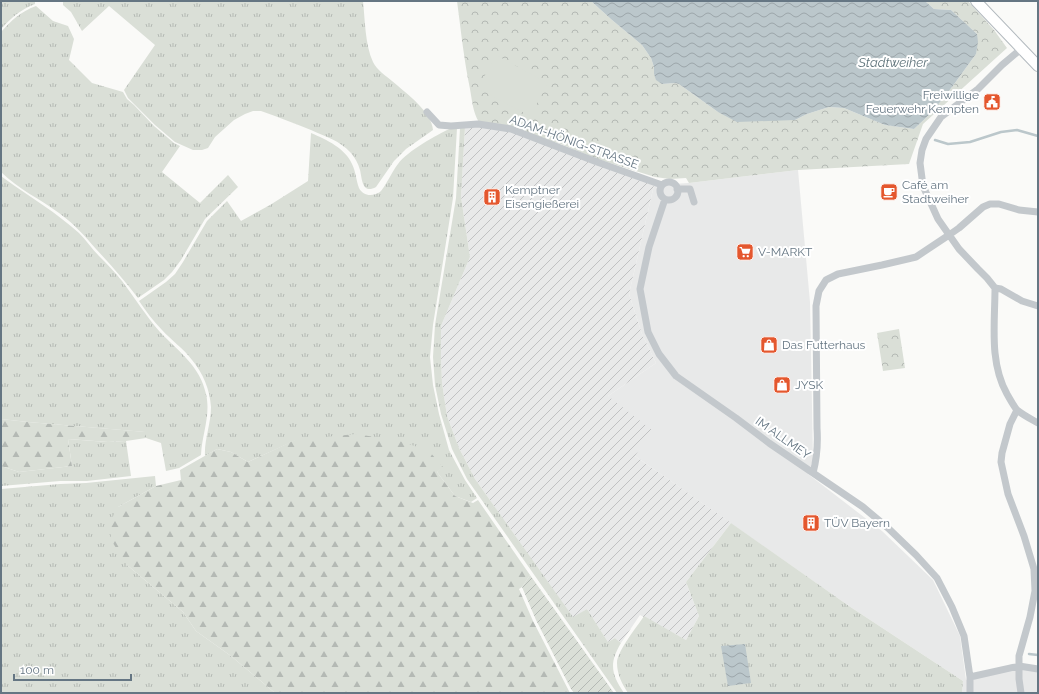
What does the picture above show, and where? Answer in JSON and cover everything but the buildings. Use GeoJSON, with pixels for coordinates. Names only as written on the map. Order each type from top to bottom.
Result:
{"type":"FeatureCollection","features":[{"type":"Feature","properties":{"kind":"main road"},"geometry":{"type":"LineString","coordinates":[[976,1],[1038,66]]}},
{"type":"Feature","properties":{"kind":"street"},"geometry":{"type":"LineString","coordinates":[[1022,49],[1002,65],[978,89],[941,118],[926,139],[922,150],[920,163],[923,186],[938,219],[959,249],[996,288],[1038,306]]}},
{"type":"Feature","properties":{"kind":"street","name":"ADAM-HÖNIG-STRASSE"},"geometry":{"type":"LineString","coordinates":[[427,112],[439,125],[451,126],[478,124],[512,129],[662,185]]}},
{"type":"Feature","properties":{"kind":"street"},"geometry":{"type":"LineString","coordinates":[[666,182],[672,183],[677,189],[677,194],[675,197],[670,199],[665,199],[660,192],[662,185],[666,182]]}},
{"type":"Feature","properties":{"kind":"street"},"geometry":{"type":"LineString","coordinates":[[677,189],[690,189],[694,202]]}},
{"type":"Feature","properties":{"kind":"street","name":"IM ALLMEY"},"geometry":{"type":"LineString","coordinates":[[665,199],[649,247],[640,289],[648,332],[658,354],[676,376],[863,507],[888,528],[916,555],[937,578],[952,607],[964,636],[970,677],[970,693]]}},
{"type":"Feature","properties":{"kind":"street"},"geometry":{"type":"LineString","coordinates":[[813,473],[816,461],[817,445],[816,306],[819,291],[826,280],[838,274],[916,256],[959,228],[983,206],[999,204],[1020,210],[1038,212]]}},
{"type":"Feature","properties":{"kind":"street"},"geometry":{"type":"LineString","coordinates":[[996,288],[995,354],[997,369],[1002,385],[1010,401],[1017,410],[1038,423]]}},
{"type":"Feature","properties":{"kind":"street"},"geometry":{"type":"LineString","coordinates":[[1017,410],[1010,424],[1001,462],[1008,494],[1036,568],[1036,592],[1019,656],[1019,679],[1021,693]]}},
{"type":"Feature","properties":{"kind":"street"},"geometry":{"type":"LineString","coordinates":[[970,677],[1019,666],[1038,670]]}},
{"type":"Feature","properties":{"kind":"shaded area"},"geometry":{"type":"Polygon","coordinates":[[[477,126],[511,131],[654,185],[629,294],[642,334],[656,363],[608,396],[652,430],[635,456],[731,523],[686,582],[699,616],[686,640],[640,615],[621,643],[615,638],[608,642],[587,609],[573,618],[475,479],[459,448],[447,416],[442,383],[441,326],[470,257],[461,197],[465,127],[477,126]]]}},
{"type":"Feature","properties":{"kind":"shaded area"},"geometry":{"type":"Polygon","coordinates":[[[798,170],[810,302],[813,460],[808,474],[882,531],[933,580],[960,636],[966,680],[1015,663],[1038,668],[1038,693],[962,693],[963,681],[849,606],[635,456],[608,396],[656,363],[642,334],[629,294],[654,185],[689,183],[798,170]]]}},
{"type":"Feature","properties":{"kind":"green space"},"geometry":{"type":"Polygon","coordinates":[[[1,1],[35,1],[35,4],[16,14],[1,29],[1,1]]]}},
{"type":"Feature","properties":{"kind":"green space"},"geometry":{"type":"Polygon","coordinates":[[[63,1],[363,1],[368,48],[373,62],[379,70],[417,103],[428,116],[432,123],[433,130],[406,149],[394,161],[376,187],[371,189],[365,187],[356,161],[351,153],[342,145],[311,130],[261,111],[253,111],[234,120],[215,137],[208,148],[193,150],[175,142],[155,125],[128,98],[124,90],[155,45],[109,6],[82,31],[71,12],[63,5],[63,1]]]}},
{"type":"Feature","properties":{"kind":"green space"},"geometry":{"type":"Polygon","coordinates":[[[457,1],[591,1],[642,45],[651,58],[654,67],[654,74],[662,84],[679,84],[718,112],[795,120],[807,114],[829,107],[844,108],[885,125],[914,129],[941,101],[976,54],[977,34],[951,10],[934,9],[925,1],[968,1],[994,30],[1007,48],[923,124],[909,164],[798,170],[689,183],[686,178],[670,179],[655,177],[597,159],[561,144],[479,122],[475,115],[472,102],[457,1]]]}},
{"type":"Feature","properties":{"kind":"green space"},"geometry":{"type":"Polygon","coordinates":[[[36,6],[53,21],[68,26],[74,39],[69,60],[92,83],[123,92],[127,99],[154,126],[174,143],[180,146],[162,172],[200,203],[228,175],[238,187],[205,219],[181,260],[172,272],[164,280],[138,298],[74,225],[59,213],[15,184],[1,172],[1,32],[25,11],[36,6]]]}},
{"type":"Feature","properties":{"kind":"green space"},"geometry":{"type":"Polygon","coordinates":[[[496,55],[548,83],[530,116],[478,88],[496,55]]]}},
{"type":"Feature","properties":{"kind":"green space"},"geometry":{"type":"Polygon","coordinates":[[[465,127],[461,197],[470,257],[441,326],[442,383],[447,416],[459,448],[475,479],[573,617],[587,609],[608,642],[615,638],[621,643],[617,650],[613,668],[616,680],[624,693],[617,693],[467,479],[452,449],[441,414],[435,385],[433,357],[435,325],[456,198],[460,128],[465,127]]]}},
{"type":"Feature","properties":{"kind":"green space"},"geometry":{"type":"Polygon","coordinates":[[[451,128],[457,128],[453,198],[433,325],[430,357],[433,385],[449,450],[465,480],[477,498],[471,502],[455,496],[437,472],[442,466],[296,440],[248,462],[231,452],[217,449],[205,456],[211,407],[205,382],[196,365],[189,356],[159,327],[139,301],[175,274],[207,221],[227,201],[241,221],[308,181],[311,133],[329,142],[345,153],[353,167],[359,188],[363,193],[371,195],[377,194],[382,190],[402,159],[423,144],[451,128]]]}},
{"type":"Feature","properties":{"kind":"green space"},"geometry":{"type":"Polygon","coordinates":[[[1,176],[53,212],[79,233],[111,268],[160,332],[194,367],[203,384],[207,402],[207,417],[201,455],[179,468],[166,471],[161,443],[146,438],[145,432],[1,419],[1,176]]]}},
{"type":"Feature","properties":{"kind":"green space"},"geometry":{"type":"Polygon","coordinates":[[[899,329],[905,368],[883,371],[877,333],[899,329]]]}},
{"type":"Feature","properties":{"kind":"green space"},"geometry":{"type":"Polygon","coordinates":[[[1,419],[146,432],[146,438],[108,442],[68,439],[72,466],[19,472],[1,466],[1,419]]]}},
{"type":"Feature","properties":{"kind":"green space"},"geometry":{"type":"Polygon","coordinates":[[[356,434],[400,441],[429,451],[443,467],[437,472],[455,496],[473,503],[478,500],[530,575],[519,589],[533,621],[570,693],[275,693],[231,656],[196,631],[183,612],[127,565],[111,540],[110,522],[118,507],[156,486],[181,480],[180,470],[217,449],[231,452],[248,462],[295,440],[356,434]]]}},
{"type":"Feature","properties":{"kind":"green space"},"geometry":{"type":"Polygon","coordinates":[[[68,439],[107,442],[126,441],[131,476],[87,481],[60,481],[1,486],[1,466],[19,472],[72,466],[68,439]]]}},
{"type":"Feature","properties":{"kind":"green space"},"geometry":{"type":"Polygon","coordinates":[[[155,476],[156,486],[118,507],[127,565],[183,612],[196,631],[231,656],[275,693],[1,693],[1,489],[155,476]]]}},
{"type":"Feature","properties":{"kind":"green space"},"geometry":{"type":"Polygon","coordinates":[[[731,523],[849,606],[963,681],[962,693],[628,693],[620,679],[617,667],[620,652],[644,616],[686,640],[699,616],[686,582],[731,523]]]}},
{"type":"Feature","properties":{"kind":"green space"},"geometry":{"type":"Polygon","coordinates":[[[530,575],[614,693],[574,693],[571,689],[536,620],[522,587],[530,575]]]}},
{"type":"Feature","properties":{"kind":"water","name":"Stadtweiher"},"geometry":{"type":"Polygon","coordinates":[[[591,1],[925,1],[934,9],[951,10],[977,34],[978,42],[976,54],[952,87],[929,115],[914,129],[885,125],[844,108],[829,107],[807,114],[795,120],[737,122],[718,112],[679,84],[662,84],[656,80],[651,58],[642,45],[591,1]]]}},
{"type":"Feature","properties":{"kind":"water"},"geometry":{"type":"Polygon","coordinates":[[[745,644],[751,683],[728,686],[721,646],[745,644]]]}},
{"type":"Feature","properties":{"kind":"waterway"},"geometry":{"type":"LineString","coordinates":[[935,140],[948,144],[970,142],[1001,132],[1017,130],[1038,136]]}},
{"type":"Feature","properties":{"kind":"waterway"},"geometry":{"type":"LineString","coordinates":[[1029,654],[1038,655]]}},
{"type":"Feature","properties":{"kind":"place","name":"Freiwillige Feuerwehr Kempten"},"geometry":{"type":"Point","coordinates":[992,102]}},
{"type":"Feature","properties":{"kind":"place","name":"Café am Stadtweiher"},"geometry":{"type":"Point","coordinates":[889,192]}},
{"type":"Feature","properties":{"kind":"place","name":"Kemptner Eisengießerei"},"geometry":{"type":"Point","coordinates":[492,197]}},
{"type":"Feature","properties":{"kind":"place","name":"V-MARKT"},"geometry":{"type":"Point","coordinates":[745,252]}},
{"type":"Feature","properties":{"kind":"place","name":"Das Futterhaus"},"geometry":{"type":"Point","coordinates":[769,345]}},
{"type":"Feature","properties":{"kind":"place","name":"JYSK"},"geometry":{"type":"Point","coordinates":[782,385]}},
{"type":"Feature","properties":{"kind":"place","name":"TÜV Bayern"},"geometry":{"type":"Point","coordinates":[811,523]}}]}
